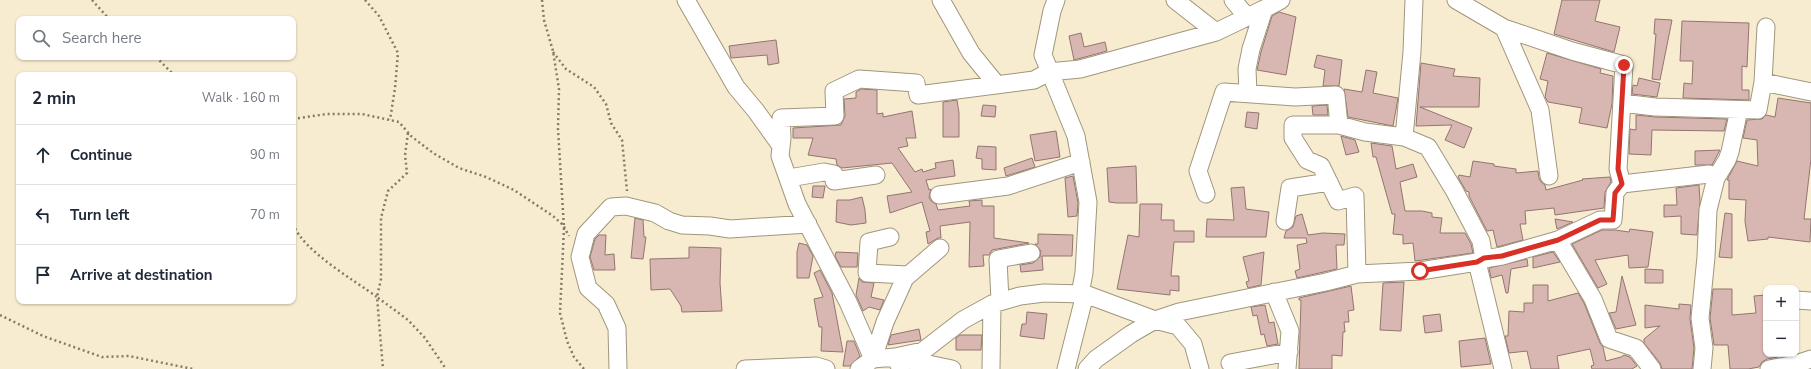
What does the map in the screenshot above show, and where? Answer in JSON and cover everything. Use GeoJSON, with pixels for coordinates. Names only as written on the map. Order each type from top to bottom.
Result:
{"type":"FeatureCollection","features":[{"type":"Feature","properties":{"kind":"street"},"geometry":{"type":"LineString","coordinates":[[686,0],[736,87],[756,111],[781,146]]}},
{"type":"Feature","properties":{"kind":"street"},"geometry":{"type":"LineString","coordinates":[[941,0],[971,53],[997,84]]}},
{"type":"Feature","properties":{"kind":"street"},"geometry":{"type":"LineString","coordinates":[[1056,0],[1042,55],[1076,136],[1082,162],[1088,202],[1082,294],[1066,369]]}},
{"type":"Feature","properties":{"kind":"street"},"geometry":{"type":"LineString","coordinates":[[1175,0],[1216,32]]}},
{"type":"Feature","properties":{"kind":"street"},"geometry":{"type":"LineString","coordinates":[[1234,0],[1247,17]]}},
{"type":"Feature","properties":{"kind":"street"},"geometry":{"type":"LineString","coordinates":[[866,364],[848,302],[797,204],[780,156],[781,118],[835,116],[834,91],[859,79],[916,83],[918,95],[1034,80],[1049,72],[1080,69],[1216,32],[1281,0]]}},
{"type":"Feature","properties":{"kind":"street"},"geometry":{"type":"LineString","coordinates":[[1404,137],[1412,52],[1414,0]]}},
{"type":"Feature","properties":{"kind":"street"},"geometry":{"type":"LineString","coordinates":[[1456,0],[1504,28],[1572,51],[1624,65],[1618,169],[1622,184]]}},
{"type":"Feature","properties":{"kind":"street"},"geometry":{"type":"LineString","coordinates":[[1248,93],[1247,69],[1251,49],[1264,9]]}},
{"type":"Feature","properties":{"kind":"street"},"geometry":{"type":"LineString","coordinates":[[1622,103],[1655,107],[1758,110],[1763,82],[1766,27]]}},
{"type":"Feature","properties":{"kind":"street"},"geometry":{"type":"LineString","coordinates":[[1504,28],[1540,110],[1549,176]]}},
{"type":"Feature","properties":{"kind":"street"},"geometry":{"type":"LineString","coordinates":[[1763,82],[1811,92]]}},
{"type":"Feature","properties":{"kind":"street"},"geometry":{"type":"LineString","coordinates":[[1206,194],[1198,171],[1224,92],[1295,97],[1336,95],[1339,125]]}},
{"type":"Feature","properties":{"kind":"street"},"geometry":{"type":"LineString","coordinates":[[1295,97],[1293,138],[1307,160],[1322,166],[1338,201],[1355,196],[1357,274]]}},
{"type":"Feature","properties":{"kind":"street"},"geometry":{"type":"LineString","coordinates":[[1702,369],[1704,348],[1700,318],[1706,257],[1708,210],[1716,178],[1728,160],[1737,119],[1736,110]]}},
{"type":"Feature","properties":{"kind":"street"},"geometry":{"type":"LineString","coordinates":[[1293,124],[1339,125],[1365,132],[1404,137],[1428,147],[1454,190],[1481,241],[1481,260],[1500,368]]}},
{"type":"Feature","properties":{"kind":"street"},"geometry":{"type":"LineString","coordinates":[[939,195],[1008,186],[1082,162]]}},
{"type":"Feature","properties":{"kind":"street"},"geometry":{"type":"LineString","coordinates":[[789,178],[824,172],[834,174],[834,181],[876,175]]}},
{"type":"Feature","properties":{"kind":"street"},"geometry":{"type":"LineString","coordinates":[[1087,369],[1096,359],[1131,334],[1155,320],[1179,312],[1357,274],[1420,271],[1502,256],[1558,240],[1600,220],[1613,220],[1615,193],[1622,184],[1709,174],[1716,178]]}},
{"type":"Feature","properties":{"kind":"street"},"geometry":{"type":"LineString","coordinates":[[1285,221],[1290,188],[1329,182]]}},
{"type":"Feature","properties":{"kind":"street"},"geometry":{"type":"LineString","coordinates":[[618,369],[617,328],[606,304],[588,288],[580,257],[586,234],[611,207],[626,206],[655,213],[682,226],[710,226],[730,229],[808,224]]}},
{"type":"Feature","properties":{"kind":"street"},"geometry":{"type":"LineString","coordinates":[[890,237],[869,242],[867,273],[908,275]]}},
{"type":"Feature","properties":{"kind":"street"},"geometry":{"type":"LineString","coordinates":[[1558,240],[1593,299],[1609,339],[1636,348],[1652,369]]}},
{"type":"Feature","properties":{"kind":"street"},"geometry":{"type":"LineString","coordinates":[[866,364],[905,278],[940,248]]}},
{"type":"Feature","properties":{"kind":"street"},"geometry":{"type":"LineString","coordinates":[[991,369],[998,259],[1031,253]]}},
{"type":"Feature","properties":{"kind":"street"},"geometry":{"type":"LineString","coordinates":[[1274,292],[1290,332],[1287,369]]}},
{"type":"Feature","properties":{"kind":"street"},"geometry":{"type":"LineString","coordinates":[[898,363],[922,351],[963,320],[996,303],[1020,296],[1044,293],[1082,294],[1155,320],[1178,326],[1193,344],[1200,369]]}},
{"type":"Feature","properties":{"kind":"street"},"geometry":{"type":"LineString","coordinates":[[1799,300],[1811,301]]}},
{"type":"Feature","properties":{"kind":"street"},"geometry":{"type":"LineString","coordinates":[[1230,363],[1289,352]]}},
{"type":"Feature","properties":{"kind":"street"},"geometry":{"type":"LineString","coordinates":[[1769,369],[1796,364],[1811,359]]}},
{"type":"Feature","properties":{"kind":"street"},"geometry":{"type":"LineString","coordinates":[[866,364],[898,363],[952,369]]}},
{"type":"Feature","properties":{"kind":"street"},"geometry":{"type":"LineString","coordinates":[[745,369],[816,366],[826,369]]}},
{"type":"Feature","properties":{"kind":"path"},"geometry":{"type":"LineString","coordinates":[[92,0],[106,16]]}},
{"type":"Feature","properties":{"kind":"path"},"geometry":{"type":"LineString","coordinates":[[365,0],[379,16],[398,52],[395,88],[390,120]]}},
{"type":"Feature","properties":{"kind":"path"},"geometry":{"type":"LineString","coordinates":[[542,0],[544,20],[553,51],[559,89],[558,129],[563,225],[560,313],[567,341],[574,357],[584,369]]}},
{"type":"Feature","properties":{"kind":"path"},"geometry":{"type":"LineString","coordinates":[[553,51],[566,69],[594,87],[606,104],[611,122],[622,140],[628,189],[626,206]]}},
{"type":"Feature","properties":{"kind":"path"},"geometry":{"type":"LineString","coordinates":[[159,60],[171,72]]}},
{"type":"Feature","properties":{"kind":"path"},"geometry":{"type":"LineString","coordinates":[[296,119],[327,114],[362,114],[399,122],[408,133],[434,153],[460,168],[486,177],[514,190],[553,216],[563,225]]}},
{"type":"Feature","properties":{"kind":"path"},"geometry":{"type":"LineString","coordinates":[[383,369],[377,297],[381,279],[381,218],[388,191],[407,173],[405,154],[408,133]]}},
{"type":"Feature","properties":{"kind":"path"},"geometry":{"type":"LineString","coordinates":[[296,232],[315,252],[408,320],[425,338],[446,369]]}},
{"type":"Feature","properties":{"kind":"path"},"geometry":{"type":"LineString","coordinates":[[0,315],[44,336],[102,357],[130,356],[193,369]]}},
{"type":"Feature","properties":{"kind":"building"},"geometry":{"type":"Polygon","coordinates":[[[1562,0],[1600,0],[1595,21],[1620,27],[1614,52],[1554,34],[1562,0]]]}},
{"type":"Feature","properties":{"kind":"building"},"geometry":{"type":"Polygon","coordinates":[[[1279,12],[1296,17],[1286,75],[1257,70],[1272,16],[1279,12]]]}},
{"type":"Feature","properties":{"kind":"building"},"geometry":{"type":"Polygon","coordinates":[[[1655,19],[1672,20],[1660,80],[1652,79],[1656,34],[1654,34],[1655,19]]]}},
{"type":"Feature","properties":{"kind":"building"},"geometry":{"type":"Polygon","coordinates":[[[1682,21],[1749,23],[1747,67],[1742,66],[1742,90],[1749,90],[1749,100],[1683,98],[1684,83],[1692,84],[1693,61],[1680,61],[1682,21]]]}},
{"type":"Feature","properties":{"kind":"building"},"geometry":{"type":"Polygon","coordinates":[[[1081,33],[1084,47],[1105,42],[1107,51],[1074,60],[1069,36],[1081,33]]]}},
{"type":"Feature","properties":{"kind":"building"},"geometry":{"type":"Polygon","coordinates":[[[776,40],[779,63],[768,65],[767,55],[731,58],[729,46],[776,40]]]}},
{"type":"Feature","properties":{"kind":"building"},"geometry":{"type":"Polygon","coordinates":[[[1547,53],[1601,69],[1600,73],[1613,76],[1612,104],[1607,128],[1579,123],[1582,108],[1548,102],[1545,97],[1548,81],[1540,79],[1547,53]]]}},
{"type":"Feature","properties":{"kind":"building"},"geometry":{"type":"Polygon","coordinates":[[[1317,55],[1342,60],[1339,86],[1323,86],[1325,70],[1314,67],[1317,55]]]}},
{"type":"Feature","properties":{"kind":"building"},"geometry":{"type":"Polygon","coordinates":[[[1421,63],[1455,69],[1453,76],[1480,78],[1479,107],[1420,107],[1472,128],[1464,148],[1445,140],[1452,125],[1416,126],[1421,63]]]}},
{"type":"Feature","properties":{"kind":"building"},"geometry":{"type":"Polygon","coordinates":[[[1366,70],[1377,72],[1373,93],[1398,98],[1393,126],[1348,117],[1344,89],[1362,92],[1366,70]]]}},
{"type":"Feature","properties":{"kind":"building"},"geometry":{"type":"Polygon","coordinates":[[[1639,78],[1660,83],[1657,97],[1632,94],[1633,85],[1637,86],[1639,78]]]}},
{"type":"Feature","properties":{"kind":"building"},"geometry":{"type":"Polygon","coordinates":[[[861,89],[877,90],[877,114],[883,113],[883,117],[912,111],[916,138],[906,138],[908,146],[898,148],[915,172],[922,169],[923,172],[936,168],[935,163],[953,160],[955,176],[926,180],[929,190],[931,189],[929,197],[931,201],[936,204],[938,210],[970,206],[969,201],[982,200],[982,206],[994,206],[994,238],[1029,243],[992,250],[989,255],[983,255],[984,266],[969,267],[970,222],[940,226],[941,238],[938,238],[928,244],[926,232],[930,231],[922,202],[890,213],[887,196],[912,192],[892,163],[842,168],[837,165],[836,159],[808,155],[813,138],[793,138],[793,128],[841,125],[845,116],[844,99],[856,98],[856,92],[861,89]]]}},
{"type":"Feature","properties":{"kind":"building"},"geometry":{"type":"Polygon","coordinates":[[[1778,98],[1811,103],[1811,159],[1804,219],[1811,219],[1810,242],[1768,237],[1768,239],[1748,241],[1745,221],[1746,200],[1729,199],[1729,180],[1727,180],[1737,161],[1758,166],[1757,140],[1743,138],[1747,120],[1762,119],[1766,115],[1775,117],[1778,98]]]}},
{"type":"Feature","properties":{"kind":"building"},"geometry":{"type":"Polygon","coordinates":[[[957,100],[959,113],[959,137],[943,137],[943,102],[957,100]]]}},
{"type":"Feature","properties":{"kind":"building"},"geometry":{"type":"Polygon","coordinates":[[[983,105],[996,106],[995,117],[981,116],[983,105]]]}},
{"type":"Feature","properties":{"kind":"building"},"geometry":{"type":"Polygon","coordinates":[[[1327,105],[1328,115],[1313,115],[1312,106],[1327,105]]]}},
{"type":"Feature","properties":{"kind":"building"},"geometry":{"type":"Polygon","coordinates":[[[1247,112],[1259,113],[1257,129],[1245,127],[1247,112]]]}},
{"type":"Feature","properties":{"kind":"building"},"geometry":{"type":"Polygon","coordinates":[[[1636,115],[1727,119],[1724,131],[1652,130],[1651,155],[1629,154],[1630,129],[1636,130],[1636,115]]]}},
{"type":"Feature","properties":{"kind":"building"},"geometry":{"type":"Polygon","coordinates":[[[1056,131],[1060,157],[1035,161],[1030,135],[1056,131]]]}},
{"type":"Feature","properties":{"kind":"building"},"geometry":{"type":"Polygon","coordinates":[[[1341,136],[1355,140],[1359,152],[1346,155],[1341,136]]]}},
{"type":"Feature","properties":{"kind":"building"},"geometry":{"type":"Polygon","coordinates":[[[1371,143],[1392,146],[1396,169],[1413,164],[1417,177],[1400,182],[1405,211],[1422,211],[1432,213],[1432,217],[1442,218],[1440,233],[1465,233],[1471,244],[1473,253],[1415,261],[1413,243],[1403,244],[1403,235],[1393,234],[1395,214],[1392,214],[1376,157],[1373,157],[1371,143]]]}},
{"type":"Feature","properties":{"kind":"building"},"geometry":{"type":"Polygon","coordinates":[[[978,146],[996,147],[996,170],[982,169],[982,159],[976,158],[978,146]]]}},
{"type":"Feature","properties":{"kind":"building"},"geometry":{"type":"Polygon","coordinates":[[[1720,150],[1712,165],[1695,165],[1695,151],[1720,150]]]}},
{"type":"Feature","properties":{"kind":"building"},"geometry":{"type":"Polygon","coordinates":[[[1032,158],[1035,167],[1006,176],[1004,168],[1032,158]]]}},
{"type":"Feature","properties":{"kind":"building"},"geometry":{"type":"Polygon","coordinates":[[[1473,161],[1516,169],[1516,173],[1538,171],[1539,178],[1545,185],[1546,190],[1583,180],[1582,179],[1610,177],[1611,182],[1605,192],[1604,208],[1555,215],[1554,208],[1525,211],[1526,224],[1520,224],[1523,240],[1497,247],[1493,230],[1487,231],[1469,196],[1469,192],[1466,191],[1458,177],[1459,175],[1470,177],[1473,161]]]}},
{"type":"Feature","properties":{"kind":"building"},"geometry":{"type":"Polygon","coordinates":[[[1136,166],[1137,203],[1109,202],[1107,168],[1136,166]]]}},
{"type":"Feature","properties":{"kind":"building"},"geometry":{"type":"Polygon","coordinates":[[[1073,176],[1078,203],[1077,216],[1068,217],[1065,178],[1073,176]]]}},
{"type":"Feature","properties":{"kind":"building"},"geometry":{"type":"Polygon","coordinates":[[[1699,185],[1700,202],[1697,235],[1681,234],[1681,216],[1664,217],[1664,205],[1677,205],[1676,188],[1699,185]]]}},
{"type":"Feature","properties":{"kind":"building"},"geometry":{"type":"Polygon","coordinates":[[[813,186],[825,186],[823,198],[812,197],[813,186]]]}},
{"type":"Feature","properties":{"kind":"building"},"geometry":{"type":"Polygon","coordinates":[[[1244,187],[1246,209],[1269,212],[1266,237],[1206,237],[1207,219],[1234,220],[1231,188],[1244,187]]]}},
{"type":"Feature","properties":{"kind":"building"},"geometry":{"type":"Polygon","coordinates":[[[862,197],[866,223],[851,225],[836,222],[837,200],[850,200],[862,197]]]}},
{"type":"Feature","properties":{"kind":"building"},"geometry":{"type":"Polygon","coordinates":[[[1140,204],[1162,204],[1161,220],[1174,220],[1174,231],[1194,231],[1194,242],[1174,242],[1171,276],[1179,276],[1179,291],[1170,290],[1170,295],[1117,289],[1128,235],[1139,237],[1140,204]]]}},
{"type":"Feature","properties":{"kind":"building"},"geometry":{"type":"Polygon","coordinates":[[[1725,213],[1732,214],[1732,258],[1719,257],[1725,213]]]}},
{"type":"Feature","properties":{"kind":"building"},"geometry":{"type":"Polygon","coordinates":[[[1302,214],[1308,235],[1323,233],[1345,234],[1344,245],[1336,245],[1337,269],[1297,278],[1295,271],[1300,269],[1297,245],[1307,243],[1306,238],[1284,238],[1286,231],[1293,227],[1296,216],[1302,214]]]}},
{"type":"Feature","properties":{"kind":"building"},"geometry":{"type":"Polygon","coordinates":[[[635,218],[643,220],[644,237],[646,237],[643,259],[631,258],[635,218]]]}},
{"type":"Feature","properties":{"kind":"building"},"geometry":{"type":"Polygon","coordinates":[[[1555,219],[1573,222],[1557,229],[1555,219]]]}},
{"type":"Feature","properties":{"kind":"building"},"geometry":{"type":"Polygon","coordinates":[[[1630,229],[1653,232],[1648,267],[1629,268],[1628,255],[1595,260],[1607,284],[1598,288],[1572,244],[1602,230],[1629,232],[1630,229]]]}},
{"type":"Feature","properties":{"kind":"building"},"geometry":{"type":"Polygon","coordinates":[[[1038,234],[1073,235],[1072,256],[1042,256],[1043,270],[1021,272],[1020,265],[1033,263],[1040,257],[1041,251],[1035,244],[1038,244],[1038,234]]]}},
{"type":"Feature","properties":{"kind":"building"},"geometry":{"type":"Polygon","coordinates":[[[599,235],[606,235],[605,255],[614,254],[615,270],[594,270],[590,257],[595,239],[599,235]]]}},
{"type":"Feature","properties":{"kind":"building"},"geometry":{"type":"Polygon","coordinates":[[[799,243],[807,245],[813,256],[809,278],[797,278],[797,252],[799,243]]]}},
{"type":"Feature","properties":{"kind":"building"},"geometry":{"type":"Polygon","coordinates":[[[689,247],[721,248],[720,283],[722,311],[682,312],[681,306],[670,289],[651,290],[650,259],[689,258],[689,247]]]}},
{"type":"Feature","properties":{"kind":"building"},"geometry":{"type":"Polygon","coordinates":[[[836,252],[858,253],[857,267],[841,267],[835,256],[836,252]]]}},
{"type":"Feature","properties":{"kind":"building"},"geometry":{"type":"Polygon","coordinates":[[[1264,252],[1261,285],[1248,288],[1246,282],[1249,281],[1243,257],[1264,252]]]}},
{"type":"Feature","properties":{"kind":"building"},"geometry":{"type":"Polygon","coordinates":[[[1553,252],[1560,262],[1533,268],[1533,257],[1553,252]]]}},
{"type":"Feature","properties":{"kind":"building"},"geometry":{"type":"Polygon","coordinates":[[[1527,259],[1528,266],[1511,269],[1508,293],[1506,293],[1502,275],[1491,278],[1489,268],[1527,259]]]}},
{"type":"Feature","properties":{"kind":"building"},"geometry":{"type":"Polygon","coordinates":[[[1645,269],[1663,270],[1663,283],[1645,283],[1645,269]]]}},
{"type":"Feature","properties":{"kind":"building"},"geometry":{"type":"Polygon","coordinates":[[[820,270],[832,293],[843,352],[821,351],[822,327],[819,327],[814,299],[823,297],[814,273],[820,270]]]}},
{"type":"Feature","properties":{"kind":"building"},"geometry":{"type":"Polygon","coordinates":[[[1622,276],[1636,325],[1616,329],[1609,313],[1616,312],[1622,276]]]}},
{"type":"Feature","properties":{"kind":"building"},"geometry":{"type":"Polygon","coordinates":[[[859,278],[862,282],[874,283],[871,297],[884,300],[880,310],[869,307],[863,311],[856,295],[859,278]]]}},
{"type":"Feature","properties":{"kind":"building"},"geometry":{"type":"Polygon","coordinates":[[[1404,282],[1401,331],[1380,330],[1383,283],[1404,282]]]}},
{"type":"Feature","properties":{"kind":"building"},"geometry":{"type":"Polygon","coordinates":[[[1533,285],[1548,285],[1548,301],[1578,293],[1584,303],[1603,347],[1606,361],[1624,355],[1630,357],[1637,366],[1632,369],[1592,369],[1591,366],[1594,365],[1590,349],[1557,356],[1559,369],[1531,369],[1527,351],[1509,353],[1505,336],[1508,336],[1509,311],[1524,312],[1524,303],[1533,303],[1533,285]]]}},
{"type":"Feature","properties":{"kind":"building"},"geometry":{"type":"Polygon","coordinates":[[[1351,286],[1354,310],[1348,311],[1349,322],[1344,322],[1345,332],[1343,332],[1342,356],[1332,355],[1332,369],[1299,369],[1301,300],[1299,300],[1299,298],[1351,286]]]}},
{"type":"Feature","properties":{"kind":"building"},"geometry":{"type":"Polygon","coordinates":[[[1713,289],[1732,289],[1732,315],[1756,313],[1754,296],[1763,295],[1763,357],[1778,357],[1767,359],[1762,362],[1759,367],[1748,369],[1730,369],[1728,345],[1714,345],[1710,318],[1713,289]]]}},
{"type":"Feature","properties":{"kind":"building"},"geometry":{"type":"Polygon","coordinates":[[[1679,304],[1691,305],[1690,319],[1694,348],[1692,369],[1662,369],[1660,363],[1644,343],[1644,339],[1660,326],[1645,328],[1645,305],[1679,309],[1679,304]]]}},
{"type":"Feature","properties":{"kind":"building"},"geometry":{"type":"Polygon","coordinates":[[[1265,305],[1269,323],[1274,322],[1278,344],[1267,346],[1264,334],[1261,335],[1257,315],[1253,316],[1251,307],[1265,305]]]}},
{"type":"Feature","properties":{"kind":"building"},"geometry":{"type":"Polygon","coordinates":[[[1027,312],[1047,314],[1044,339],[1020,336],[1022,324],[1026,324],[1027,312]]]}},
{"type":"Feature","properties":{"kind":"building"},"geometry":{"type":"Polygon","coordinates":[[[1440,314],[1442,331],[1425,333],[1423,316],[1440,314]]]}},
{"type":"Feature","properties":{"kind":"building"},"geometry":{"type":"Polygon","coordinates":[[[919,329],[921,340],[888,345],[891,335],[919,329]]]}},
{"type":"Feature","properties":{"kind":"building"},"geometry":{"type":"Polygon","coordinates":[[[960,335],[982,335],[981,350],[956,350],[956,338],[960,335]]]}},
{"type":"Feature","properties":{"kind":"building"},"geometry":{"type":"Polygon","coordinates":[[[1485,338],[1491,364],[1461,367],[1459,341],[1485,338]]]}},
{"type":"Feature","properties":{"kind":"building"},"geometry":{"type":"Polygon","coordinates":[[[847,341],[854,341],[860,356],[850,366],[843,366],[847,341]]]}},
{"type":"Feature","properties":{"kind":"route"},"geometry":{"type":"LineString","coordinates":[[1420,271],[1445,268],[1477,262],[1484,258],[1502,256],[1558,240],[1600,220],[1613,220],[1615,193],[1622,184],[1618,169],[1624,65]]}}]}
